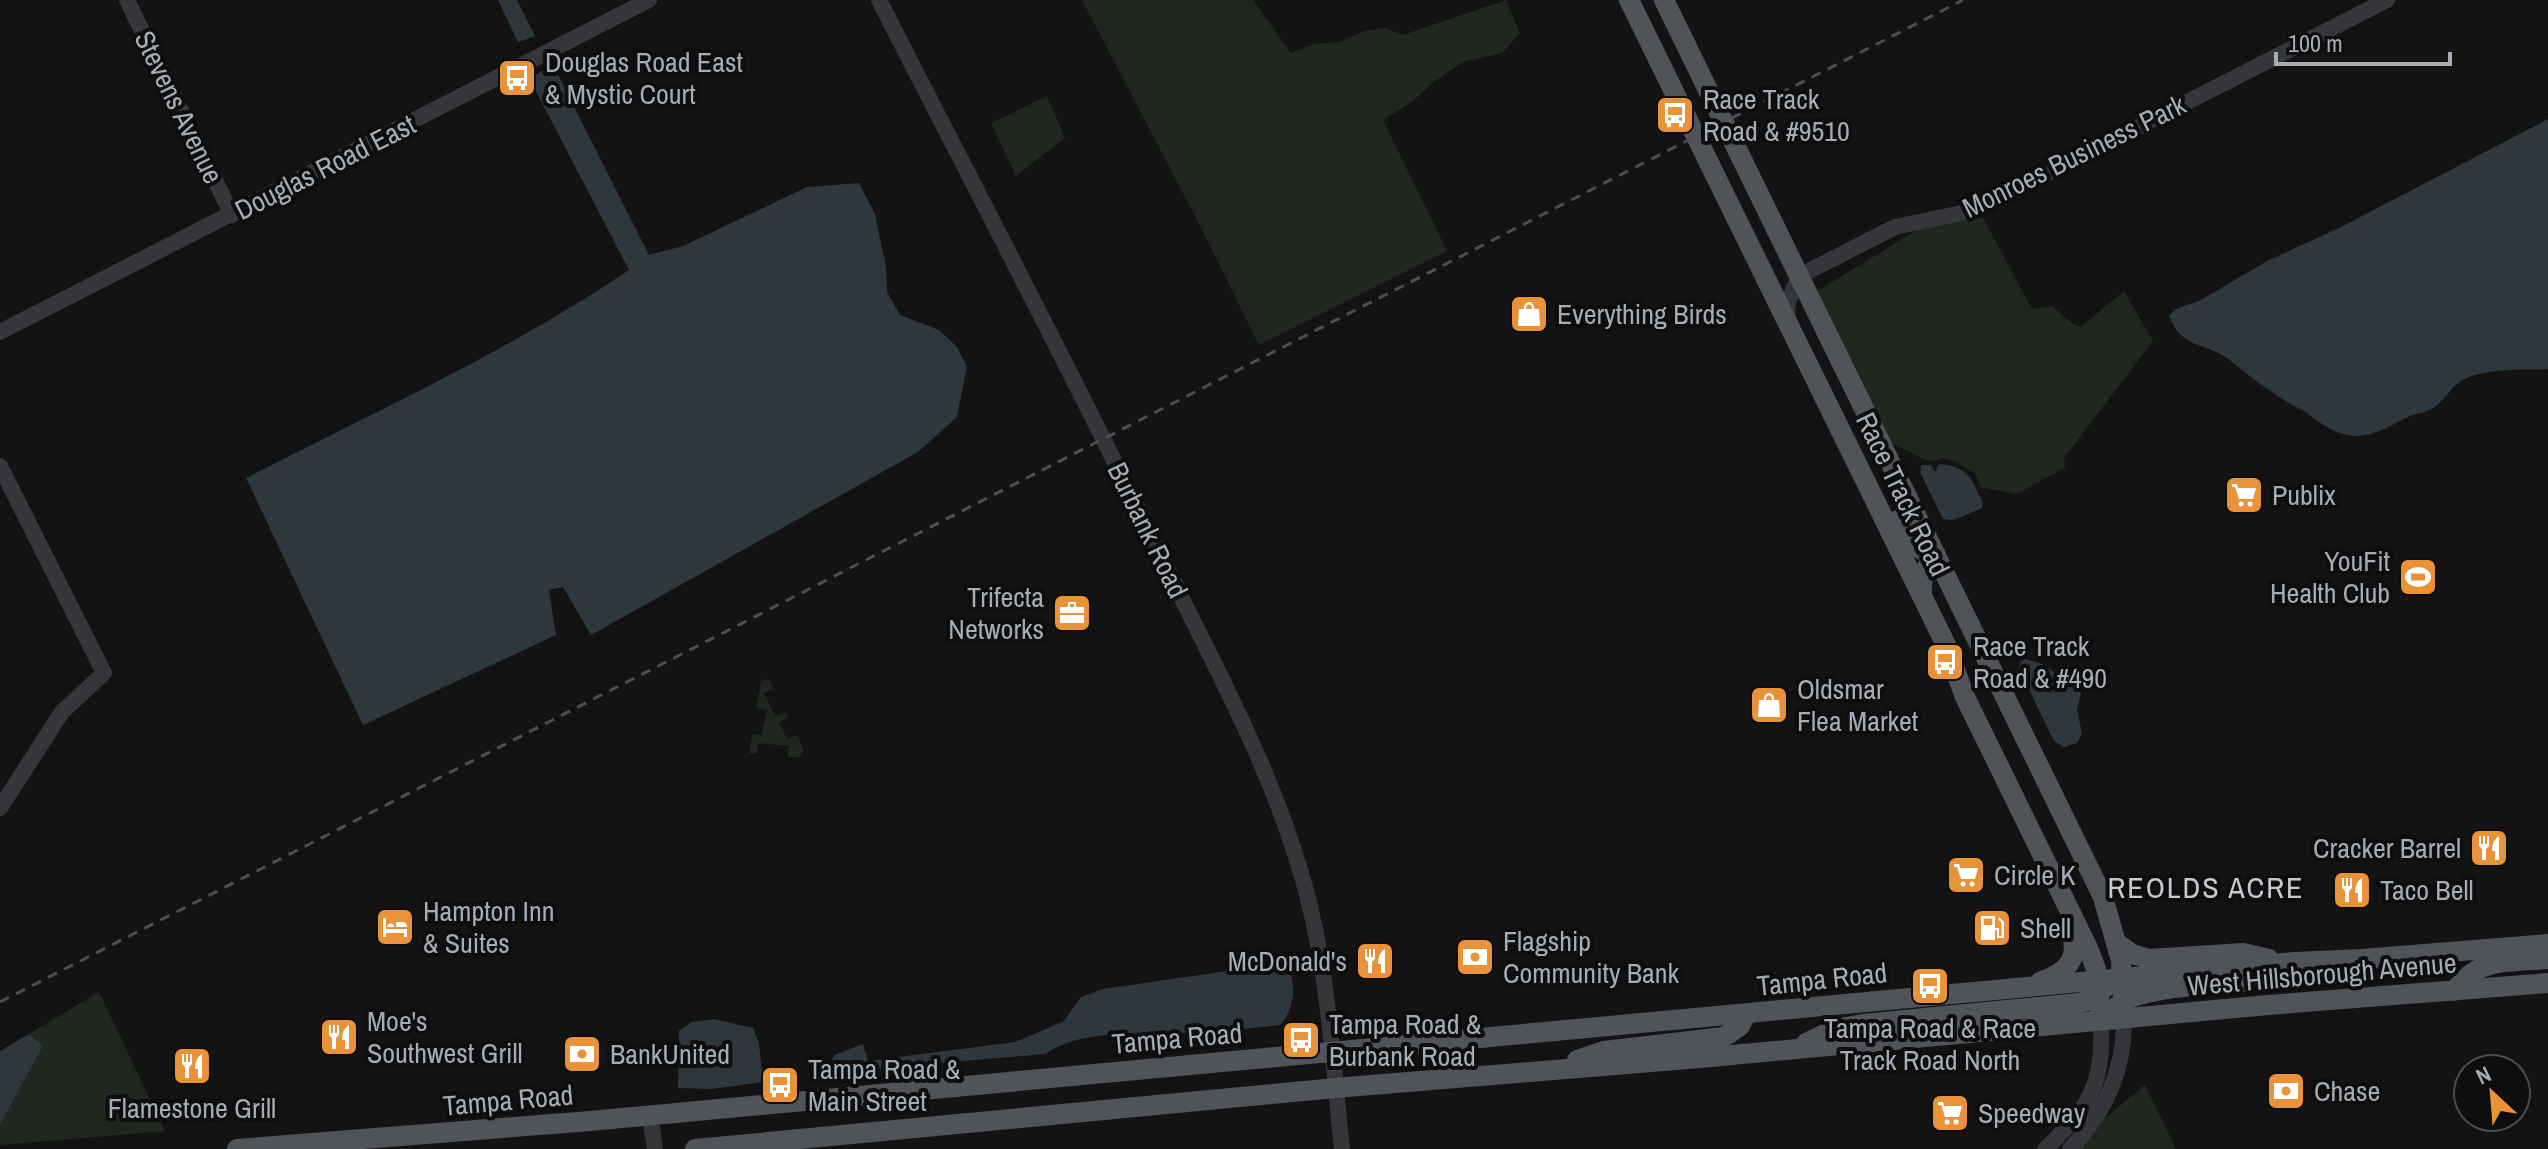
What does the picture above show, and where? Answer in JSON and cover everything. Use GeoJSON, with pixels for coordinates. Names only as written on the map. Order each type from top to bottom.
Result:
{"type":"FeatureCollection","features":[{"type":"Feature","properties":{"kind":"main road","name":"Race Track Road"},"geometry":{"type":"LineString","coordinates":[[1629,0],[1946,645],[1965,697],[2088,948],[2116,989]]}},
{"type":"Feature","properties":{"kind":"main road","name":"Race Track Road"},"geometry":{"type":"LineString","coordinates":[[1664,0],[2103,897],[2118,944],[2116,989]]}},
{"type":"Feature","properties":{"kind":"main road"},"geometry":{"type":"LineString","coordinates":[[1815,378],[1833,346]]}},
{"type":"Feature","properties":{"kind":"main road"},"geometry":{"type":"LineString","coordinates":[[1827,401],[1849,423],[1907,537],[1919,550],[1936,555],[1926,567],[1921,581],[1922,596]]}},
{"type":"Feature","properties":{"kind":"main road"},"geometry":{"type":"LineString","coordinates":[[1946,645],[1956,628],[1957,598]]}},
{"type":"Feature","properties":{"kind":"main road"},"geometry":{"type":"LineString","coordinates":[[1946,645],[1967,652],[1974,661],[2054,825],[2087,864]]}},
{"type":"Feature","properties":{"kind":"main road"},"geometry":{"type":"LineString","coordinates":[[1946,645],[1997,740],[2116,989]]}},
{"type":"Feature","properties":{"kind":"main road"},"geometry":{"type":"LineString","coordinates":[[1965,697],[1977,741],[2075,946],[2073,957],[2057,976],[2025,988]]}},
{"type":"Feature","properties":{"kind":"main road"},"geometry":{"type":"LineString","coordinates":[[2118,944],[2132,954],[2149,959],[2243,953],[2284,963]]}},
{"type":"Feature","properties":{"kind":"main road","name":"West Hillsborough Avenue"},"geometry":{"type":"LineString","coordinates":[[2116,989],[2284,963],[2548,944]]}},
{"type":"Feature","properties":{"kind":"main road"},"geometry":{"type":"LineString","coordinates":[[1793,1049],[1835,1029],[2065,1006],[2116,989],[2152,991],[2305,978],[2362,959]]}},
{"type":"Feature","properties":{"kind":"main road"},"geometry":{"type":"LineString","coordinates":[[2454,991],[2480,969],[2500,963],[2548,959]]}},
{"type":"Feature","properties":{"kind":"main road","name":"West Hillsborough Avenue"},"geometry":{"type":"LineString","coordinates":[[2116,989],[2168,1014],[2548,983]]}},
{"type":"Feature","properties":{"kind":"main road","name":"Tampa Road"},"geometry":{"type":"LineString","coordinates":[[237,1149],[650,1115],[2025,988],[2116,989]]}},
{"type":"Feature","properties":{"kind":"main road","name":"West Hillsborough Avenue"},"geometry":{"type":"LineString","coordinates":[[2101,1020],[2116,989]]}},
{"type":"Feature","properties":{"kind":"main road"},"geometry":{"type":"LineString","coordinates":[[1547,1071],[1604,1051],[1724,1037],[1740,1026],[1746,1014]]}},
{"type":"Feature","properties":{"kind":"main road"},"geometry":{"type":"LineString","coordinates":[[695,1149],[2101,1020]]}},
{"type":"Feature","properties":{"kind":"street","name":"Stevens Avenue"},"geometry":{"type":"LineString","coordinates":[[127,0],[232,215]]}},
{"type":"Feature","properties":{"kind":"street","name":"Douglas Road East"},"geometry":{"type":"LineString","coordinates":[[0,332],[649,0]]}},
{"type":"Feature","properties":{"kind":"street","name":"Burbank Road"},"geometry":{"type":"LineString","coordinates":[[879,0],[1122,476],[1266,777],[1301,872],[1325,987],[1342,1149]]}},
{"type":"Feature","properties":{"kind":"street","name":"Monroes Business Park"},"geometry":{"type":"LineString","coordinates":[[1799,276],[1895,227],[1976,210],[2387,0]]}},
{"type":"Feature","properties":{"kind":"street"},"geometry":{"type":"LineString","coordinates":[[1787,321],[1788,302],[1799,276]]}},
{"type":"Feature","properties":{"kind":"street"},"geometry":{"type":"LineString","coordinates":[[0,466],[104,673],[62,712],[0,808]]}},
{"type":"Feature","properties":{"kind":"street"},"geometry":{"type":"LineString","coordinates":[[2070,1149],[2100,1113],[2116,1080],[2123,1047],[2116,989]]}},
{"type":"Feature","properties":{"kind":"street"},"geometry":{"type":"LineString","coordinates":[[2045,1149],[2079,1115],[2093,1094],[2101,1060],[2101,1020]]}},
{"type":"Feature","properties":{"kind":"street"},"geometry":{"type":"LineString","coordinates":[[650,1115],[655,1149]]}},
{"type":"Feature","properties":{"kind":"shaded area"},"geometry":{"type":"Polygon","coordinates":[[[498,0],[517,0],[535,36],[518,42],[498,0]]]}},
{"type":"Feature","properties":{"kind":"shaded area"},"geometry":{"type":"Polygon","coordinates":[[[1082,0],[1253,0],[1291,53],[1314,44],[1339,42],[1365,31],[1385,28],[1403,35],[1506,0],[1520,33],[1502,53],[1463,62],[1383,120],[1447,251],[1259,345],[1082,0]]]}},
{"type":"Feature","properties":{"kind":"shaded area"},"geometry":{"type":"Polygon","coordinates":[[[553,65],[649,255],[683,246],[807,187],[859,183],[875,214],[886,267],[887,292],[900,315],[939,330],[957,347],[967,367],[957,417],[918,452],[591,635],[563,587],[549,590],[556,635],[363,725],[246,478],[489,354],[629,270],[529,78],[553,65]]]}},
{"type":"Feature","properties":{"kind":"shaded area"},"geometry":{"type":"Polygon","coordinates":[[[1047,96],[1065,138],[1016,176],[991,123],[1047,96]]]}},
{"type":"Feature","properties":{"kind":"shaded area"},"geometry":{"type":"Polygon","coordinates":[[[2548,119],[2548,369],[2498,371],[2469,377],[2458,383],[2430,410],[2372,434],[2356,436],[2325,426],[2222,355],[2188,340],[2169,316],[2176,309],[2201,300],[2267,261],[2341,227],[2548,119]]]}},
{"type":"Feature","properties":{"kind":"shaded area"},"geometry":{"type":"Polygon","coordinates":[[[1981,214],[2032,309],[2052,306],[2081,327],[2124,291],[2153,341],[2064,458],[2065,468],[2016,494],[1980,487],[1975,473],[1954,461],[1923,459],[1886,440],[1814,293],[1922,227],[1981,214]]]}},
{"type":"Feature","properties":{"kind":"shaded area"},"geometry":{"type":"Polygon","coordinates":[[[1942,464],[1965,472],[1983,503],[1982,508],[1954,520],[1943,519],[1920,472],[1921,465],[1931,465],[1935,472],[1942,464]]]}},
{"type":"Feature","properties":{"kind":"shaded area"},"geometry":{"type":"Polygon","coordinates":[[[2026,659],[2042,664],[2079,688],[2081,694],[2077,709],[2082,734],[2077,743],[2064,747],[2054,741],[2019,669],[2021,661],[2026,659]]]}},
{"type":"Feature","properties":{"kind":"shaded area"},"geometry":{"type":"Polygon","coordinates":[[[765,679],[770,681],[773,689],[764,693],[775,716],[785,712],[788,717],[779,722],[787,739],[797,735],[804,751],[800,757],[788,757],[789,746],[758,743],[757,753],[749,753],[752,734],[762,735],[767,710],[756,708],[761,682],[765,679]]]}},
{"type":"Feature","properties":{"kind":"shaded area"},"geometry":{"type":"Polygon","coordinates":[[[1287,959],[1293,994],[1286,1018],[1280,1025],[1208,1032],[1099,1036],[1061,1045],[1045,1054],[827,1073],[834,1055],[863,1044],[868,1061],[1015,1042],[1063,1022],[1081,997],[1103,989],[1287,959]]]}},
{"type":"Feature","properties":{"kind":"shaded area"},"geometry":{"type":"Polygon","coordinates":[[[99,992],[165,1131],[0,1145],[0,1125],[43,1046],[29,1034],[99,992]]]}},
{"type":"Feature","properties":{"kind":"shaded area"},"geometry":{"type":"Polygon","coordinates":[[[714,1019],[753,1028],[759,1043],[763,1082],[712,1089],[678,1088],[679,1031],[691,1022],[714,1019]]]}},
{"type":"Feature","properties":{"kind":"shaded area"},"geometry":{"type":"Polygon","coordinates":[[[29,1034],[43,1046],[0,1125],[0,1051],[29,1034]]]}},
{"type":"Feature","properties":{"kind":"shaded area"},"geometry":{"type":"Polygon","coordinates":[[[2145,1085],[2176,1149],[2080,1149],[2103,1120],[2145,1085]]]}},
{"type":"Feature","properties":{"kind":"railway"},"geometry":{"type":"LineString","coordinates":[[0,1002],[1963,0]]}},
{"type":"Feature","properties":{"kind":"place","name":"Douglas Road East & Mystic Court"},"geometry":{"type":"Point","coordinates":[517,78]}},
{"type":"Feature","properties":{"kind":"place","name":"Race Track Road & #9510"},"geometry":{"type":"Point","coordinates":[1675,115]}},
{"type":"Feature","properties":{"kind":"place","name":"Everything Birds"},"geometry":{"type":"Point","coordinates":[1529,314]}},
{"type":"Feature","properties":{"kind":"place","name":"Publix"},"geometry":{"type":"Point","coordinates":[2244,495]}},
{"type":"Feature","properties":{"kind":"place","name":"YouFit Health Club"},"geometry":{"type":"Point","coordinates":[2418,577]}},
{"type":"Feature","properties":{"kind":"place","name":"Trifecta Networks"},"geometry":{"type":"Point","coordinates":[1072,613]}},
{"type":"Feature","properties":{"kind":"place","name":"Race Track Road & #490"},"geometry":{"type":"Point","coordinates":[1945,662]}},
{"type":"Feature","properties":{"kind":"place","name":"Oldsmar Flea Market"},"geometry":{"type":"Point","coordinates":[1769,705]}},
{"type":"Feature","properties":{"kind":"place","name":"Cracker Barrel"},"geometry":{"type":"Point","coordinates":[2489,848]}},
{"type":"Feature","properties":{"kind":"place","name":"Circle K"},"geometry":{"type":"Point","coordinates":[1966,875]}},
{"type":"Feature","properties":{"kind":"place","name":"Taco Bell"},"geometry":{"type":"Point","coordinates":[2352,890]}},
{"type":"Feature","properties":{"kind":"place","name":"Hampton Inn & Suites"},"geometry":{"type":"Point","coordinates":[395,927]}},
{"type":"Feature","properties":{"kind":"place","name":"Shell"},"geometry":{"type":"Point","coordinates":[1992,928]}},
{"type":"Feature","properties":{"kind":"place","name":"Flagship Community Bank"},"geometry":{"type":"Point","coordinates":[1475,957]}},
{"type":"Feature","properties":{"kind":"place","name":"McDonald's"},"geometry":{"type":"Point","coordinates":[1375,961]}},
{"type":"Feature","properties":{"kind":"place","name":"Tampa Road & Race Track Road North"},"geometry":{"type":"Point","coordinates":[1930,986]}},
{"type":"Feature","properties":{"kind":"place","name":"Moe's Southwest Grill"},"geometry":{"type":"Point","coordinates":[339,1037]}},
{"type":"Feature","properties":{"kind":"place","name":"Tampa Road & Burbank Road"},"geometry":{"type":"Point","coordinates":[1301,1040]}},
{"type":"Feature","properties":{"kind":"place","name":"BankUnited"},"geometry":{"type":"Point","coordinates":[582,1054]}},
{"type":"Feature","properties":{"kind":"place","name":"Flamestone Grill"},"geometry":{"type":"Point","coordinates":[192,1066]}},
{"type":"Feature","properties":{"kind":"place","name":"Tampa Road & Main Street"},"geometry":{"type":"Point","coordinates":[780,1085]}},
{"type":"Feature","properties":{"kind":"place","name":"Chase"},"geometry":{"type":"Point","coordinates":[2286,1091]}},
{"type":"Feature","properties":{"kind":"place","name":"Speedway"},"geometry":{"type":"Point","coordinates":[1950,1113]}},
{"type":"Feature","properties":{"kind":"district","name":"REOLDS ACRE"},"geometry":{"type":"Point","coordinates":[2206,887]}}]}
